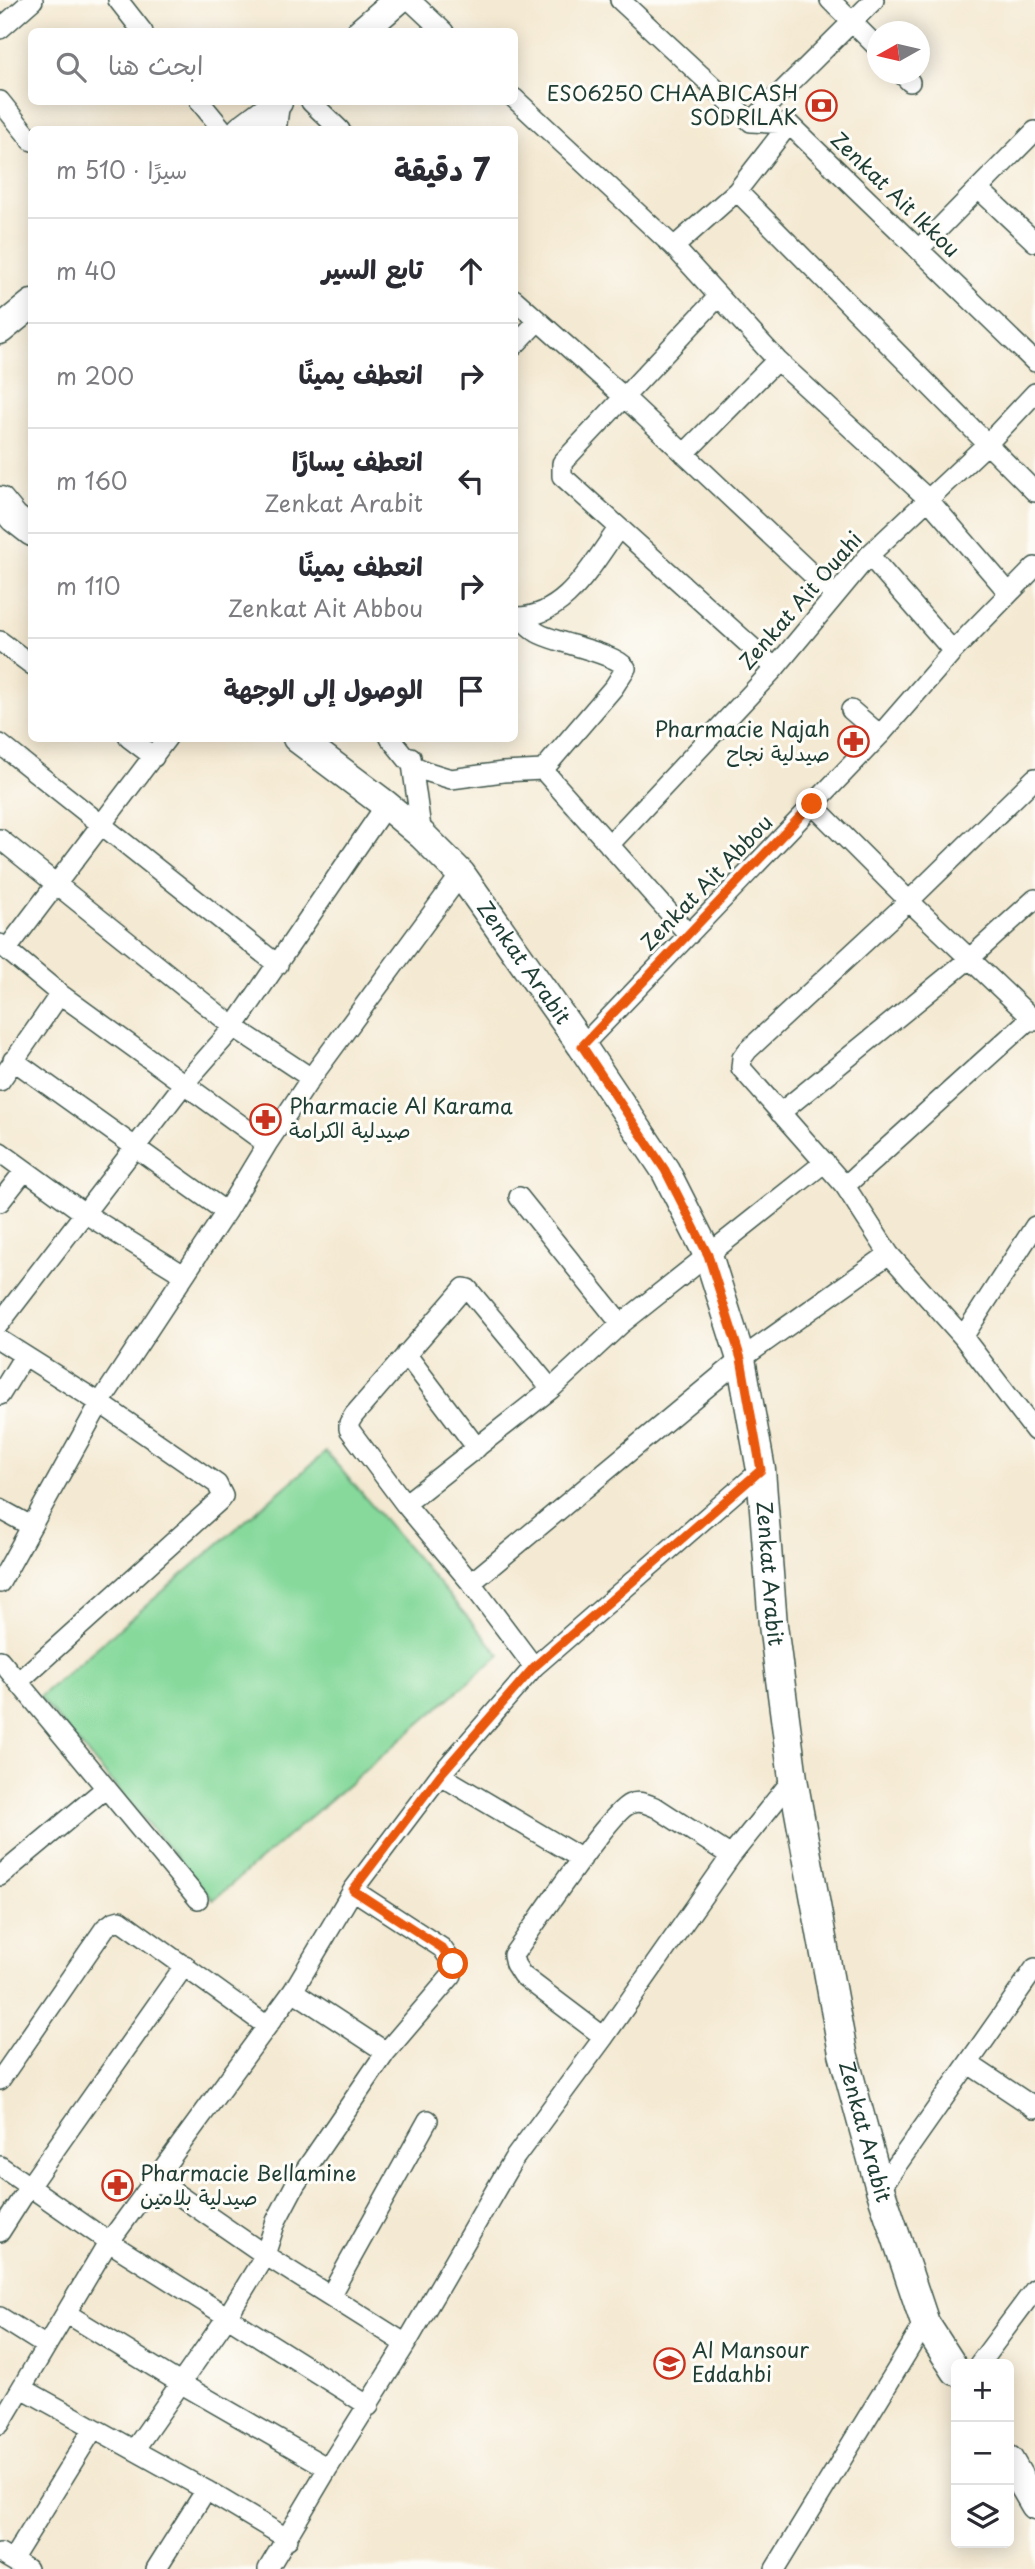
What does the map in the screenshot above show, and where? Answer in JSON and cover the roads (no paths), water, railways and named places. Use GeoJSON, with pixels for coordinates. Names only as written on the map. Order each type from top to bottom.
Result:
{"type":"FeatureCollection","features":[{"type":"Feature","properties":{"kind":"street"},"geometry":{"type":"LineString","coordinates":[[0,29],[33,0]]}},
{"type":"Feature","properties":{"kind":"street"},"geometry":{"type":"LineString","coordinates":[[118,0],[140,28]]}},
{"type":"Feature","properties":{"kind":"street"},"geometry":{"type":"LineString","coordinates":[[620,0],[751,122],[789,124]]}},
{"type":"Feature","properties":{"kind":"street"},"geometry":{"type":"LineString","coordinates":[[830,0],[867,37]]}},
{"type":"Feature","properties":{"kind":"street"},"geometry":{"type":"LineString","coordinates":[[751,122],[874,0]]}},
{"type":"Feature","properties":{"kind":"street"},"geometry":{"type":"LineString","coordinates":[[366,28],[396,2],[438,28]]}},
{"type":"Feature","properties":{"kind":"street"},"geometry":{"type":"LineString","coordinates":[[0,101],[28,136]]}},
{"type":"Feature","properties":{"kind":"street"},"geometry":{"type":"LineString","coordinates":[[518,102],[674,247],[777,360],[927,498],[1009,593]]}},
{"type":"Feature","properties":{"kind":"street"},"geometry":{"type":"LineString","coordinates":[[202,105],[220,126]]}},
{"type":"Feature","properties":{"kind":"street"},"geometry":{"type":"LineString","coordinates":[[246,126],[275,105]]}},
{"type":"Feature","properties":{"kind":"street"},"geometry":{"type":"LineString","coordinates":[[276,126],[279,105]]}},
{"type":"Feature","properties":{"kind":"street"},"geometry":{"type":"LineString","coordinates":[[314,105],[336,126]]}},
{"type":"Feature","properties":{"kind":"street"},"geometry":{"type":"LineString","coordinates":[[674,247],[737,191],[789,124]]}},
{"type":"Feature","properties":{"kind":"street","name":"Zenkat Ait Ikkou"},"geometry":{"type":"LineString","coordinates":[[789,124],[1035,362]]}},
{"type":"Feature","properties":{"kind":"street"},"geometry":{"type":"LineString","coordinates":[[918,250],[980,190],[1035,131]]}},
{"type":"Feature","properties":{"kind":"street"},"geometry":{"type":"LineString","coordinates":[[980,190],[1035,242]]}},
{"type":"Feature","properties":{"kind":"street"},"geometry":{"type":"LineString","coordinates":[[737,191],[1035,492]]}},
{"type":"Feature","properties":{"kind":"street"},"geometry":{"type":"LineString","coordinates":[[718,297],[562,463],[562,476],[775,668]]}},
{"type":"Feature","properties":{"kind":"street"},"geometry":{"type":"LineString","coordinates":[[518,303],[624,397],[834,595]]}},
{"type":"Feature","properties":{"kind":"street"},"geometry":{"type":"LineString","coordinates":[[1,329],[28,307]]}},
{"type":"Feature","properties":{"kind":"street"},"geometry":{"type":"LineString","coordinates":[[518,342],[538,321]]}},
{"type":"Feature","properties":{"kind":"street"},"geometry":{"type":"LineString","coordinates":[[684,454],[777,360]]}},
{"type":"Feature","properties":{"kind":"street","name":"Zenkat Ait Ouahi"},"geometry":{"type":"LineString","coordinates":[[609,845],[775,668],[869,555],[988,443],[1035,393]]}},
{"type":"Feature","properties":{"kind":"street"},"geometry":{"type":"LineString","coordinates":[[518,617],[557,605],[576,586],[618,529]]}},
{"type":"Feature","properties":{"kind":"street"},"geometry":{"type":"LineString","coordinates":[[869,555],[953,651]]}},
{"type":"Feature","properties":{"kind":"street","name":"Zenkat Ait Abbou"},"geometry":{"type":"LineString","coordinates":[[582,1046],[880,735],[953,651],[1035,567]]}},
{"type":"Feature","properties":{"kind":"street"},"geometry":{"type":"LineString","coordinates":[[393,742],[412,765],[451,779],[543,770],[614,687],[626,667],[614,658],[538,634],[518,618]]}},
{"type":"Feature","properties":{"kind":"street"},"geometry":{"type":"LineString","coordinates":[[0,641],[28,662]]}},
{"type":"Feature","properties":{"kind":"street"},"geometry":{"type":"LineString","coordinates":[[851,710],[880,735]]}},
{"type":"Feature","properties":{"kind":"street"},"geometry":{"type":"LineString","coordinates":[[135,742],[154,757]]}},
{"type":"Feature","properties":{"kind":"street"},"geometry":{"type":"LineString","coordinates":[[164,742],[4,947],[60,994],[267,1144]]}},
{"type":"Feature","properties":{"kind":"street","name":"Zenkat Arabit"},"geometry":{"type":"LineString","coordinates":[[302,742],[386,805],[422,835],[461,874],[665,1170],[708,1255],[741,1359],[761,1470],[773,1625],[793,1779],[843,2053],[880,2189],[925,2323],[951,2363]]}},
{"type":"Feature","properties":{"kind":"street"},"geometry":{"type":"LineString","coordinates":[[408,742],[422,835]]}},
{"type":"Feature","properties":{"kind":"street"},"geometry":{"type":"LineString","coordinates":[[0,744],[278,965]]}},
{"type":"Feature","properties":{"kind":"street"},"geometry":{"type":"LineString","coordinates":[[543,770],[689,935]]}},
{"type":"Feature","properties":{"kind":"street"},"geometry":{"type":"LineString","coordinates":[[1033,785],[741,1058],[741,1068],[845,1186],[889,1254],[963,1337],[1035,1431]]}},
{"type":"Feature","properties":{"kind":"street"},"geometry":{"type":"LineString","coordinates":[[812,804],[1033,1019],[845,1186]]}},
{"type":"Feature","properties":{"kind":"street"},"geometry":{"type":"LineString","coordinates":[[0,1323],[183,1085],[234,1027],[386,805]]}},
{"type":"Feature","properties":{"kind":"street"},"geometry":{"type":"LineString","coordinates":[[0,839],[234,1027],[311,1078]]}},
{"type":"Feature","properties":{"kind":"street"},"geometry":{"type":"LineString","coordinates":[[0,1583],[100,1403],[226,1212],[267,1144],[311,1078],[461,874]]}},
{"type":"Feature","properties":{"kind":"street"},"geometry":{"type":"LineString","coordinates":[[780,1113],[969,959],[1035,899]]}},
{"type":"Feature","properties":{"kind":"street"},"geometry":{"type":"LineString","coordinates":[[0,1081],[60,994]]}},
{"type":"Feature","properties":{"kind":"street"},"geometry":{"type":"LineString","coordinates":[[13,1060],[226,1212]]}},
{"type":"Feature","properties":{"kind":"street"},"geometry":{"type":"LineString","coordinates":[[0,1152],[83,1213],[184,1275]]}},
{"type":"Feature","properties":{"kind":"street"},"geometry":{"type":"LineString","coordinates":[[405,1504],[551,1390],[621,1324],[825,1162]]}},
{"type":"Feature","properties":{"kind":"street"},"geometry":{"type":"LineString","coordinates":[[0,1202],[25,1170]]}},
{"type":"Feature","properties":{"kind":"street"},"geometry":{"type":"LineString","coordinates":[[519,1197],[621,1324]]}},
{"type":"Feature","properties":{"kind":"street"},"geometry":{"type":"LineString","coordinates":[[963,1337],[1035,1226]]}},
{"type":"Feature","properties":{"kind":"street"},"geometry":{"type":"LineString","coordinates":[[471,1583],[741,1359],[889,1254]]}},
{"type":"Feature","properties":{"kind":"street"},"geometry":{"type":"LineString","coordinates":[[534,1667],[471,1583],[405,1504],[349,1429],[349,1423],[459,1292],[468,1289],[551,1390]]}},
{"type":"Feature","properties":{"kind":"street"},"geometry":{"type":"LineString","coordinates":[[0,1340],[100,1403],[218,1484],[223,1496],[18,1682]]}},
{"type":"Feature","properties":{"kind":"street"},"geometry":{"type":"LineString","coordinates":[[406,1354],[477,1448]]}},
{"type":"Feature","properties":{"kind":"street"},"geometry":{"type":"LineString","coordinates":[[0,1395],[24,1356]]}},
{"type":"Feature","properties":{"kind":"street"},"geometry":{"type":"LineString","coordinates":[[0,2424],[109,2242],[293,1991],[353,1890],[440,1775],[534,1667],[761,1470]]}},
{"type":"Feature","properties":{"kind":"street"},"geometry":{"type":"LineString","coordinates":[[0,1509],[32,1526]]}},
{"type":"Feature","properties":{"kind":"street"},"geometry":{"type":"LineString","coordinates":[[0,1660],[198,1899]]}},
{"type":"Feature","properties":{"kind":"street"},"geometry":{"type":"LineString","coordinates":[[440,1775],[582,1859]]}},
{"type":"Feature","properties":{"kind":"street"},"geometry":{"type":"LineString","coordinates":[[268,2569],[407,2344],[513,2160],[604,2037],[731,1856],[793,1779]]}},
{"type":"Feature","properties":{"kind":"street"},"geometry":{"type":"LineString","coordinates":[[0,1876],[106,1788]]}},
{"type":"Feature","properties":{"kind":"street"},"geometry":{"type":"LineString","coordinates":[[604,2037],[522,1975],[513,1955],[582,1859],[623,1808],[633,1802],[657,1808],[731,1856]]}},
{"type":"Feature","properties":{"kind":"street"},"geometry":{"type":"LineString","coordinates":[[134,2450],[227,2316],[265,2255],[276,2221],[295,2185],[386,2052],[452,1976],[453,1964],[442,1948],[353,1890]]}},
{"type":"Feature","properties":{"kind":"street"},"geometry":{"type":"LineString","coordinates":[[0,2080],[108,1924],[120,1920],[267,2026]]}},
{"type":"Feature","properties":{"kind":"street"},"geometry":{"type":"LineString","coordinates":[[0,2232],[30,2185],[185,1965]]}},
{"type":"Feature","properties":{"kind":"street"},"geometry":{"type":"LineString","coordinates":[[880,2189],[1035,1968]]}},
{"type":"Feature","properties":{"kind":"street"},"geometry":{"type":"LineString","coordinates":[[293,1991],[386,2052]]}},
{"type":"Feature","properties":{"kind":"street"},"geometry":{"type":"LineString","coordinates":[[969,2064],[1035,2108]]}},
{"type":"Feature","properties":{"kind":"street"},"geometry":{"type":"LineString","coordinates":[[330,2296],[428,2120]]}},
{"type":"Feature","properties":{"kind":"street"},"geometry":{"type":"LineString","coordinates":[[0,2166],[109,2242],[369,2406]]}},
{"type":"Feature","properties":{"kind":"street"},"geometry":{"type":"LineString","coordinates":[[155,2179],[265,2255],[407,2344]]}},
{"type":"Feature","properties":{"kind":"street"},"geometry":{"type":"LineString","coordinates":[[983,2359],[1035,2289]]}},
{"type":"Feature","properties":{"kind":"street"},"geometry":{"type":"LineString","coordinates":[[66,2313],[180,2383],[328,2468]]}},
{"type":"Feature","properties":{"kind":"street"},"geometry":{"type":"LineString","coordinates":[[0,2317],[46,2346]]}},
{"type":"Feature","properties":{"kind":"street"},"geometry":{"type":"LineString","coordinates":[[775,2569],[925,2323]]}},
{"type":"Feature","properties":{"kind":"street"},"geometry":{"type":"LineString","coordinates":[[22,2388],[206,2490],[288,2539]]}},
{"type":"Feature","properties":{"kind":"street"},"geometry":{"type":"LineString","coordinates":[[13,2561],[94,2428]]}},
{"type":"Feature","properties":{"kind":"street"},"geometry":{"type":"LineString","coordinates":[[1014,2469],[1035,2505]]}},
{"type":"Feature","properties":{"kind":"street"},"geometry":{"type":"LineString","coordinates":[[156,2569],[206,2490]]}},
{"type":"Feature","properties":{"kind":"place","name":"ES06250 CHAABICASH SODRILAK"},"geometry":{"type":"Point","coordinates":[821,106]}},
{"type":"Feature","properties":{"kind":"place","name":"Pharmacie Najah صيدلية نجاح"},"geometry":{"type":"Point","coordinates":[853,742]}},
{"type":"Feature","properties":{"kind":"place","name":"Pharmacie Al Karama صيدلية الكرامة"},"geometry":{"type":"Point","coordinates":[266,1119]}},
{"type":"Feature","properties":{"kind":"place","name":"Pharmacie Bellamine صيدلية بلامين"},"geometry":{"type":"Point","coordinates":[117,2186]}},
{"type":"Feature","properties":{"kind":"place","name":"Al Mansour Eddahbi"},"geometry":{"type":"Point","coordinates":[669,2363]}}]}
